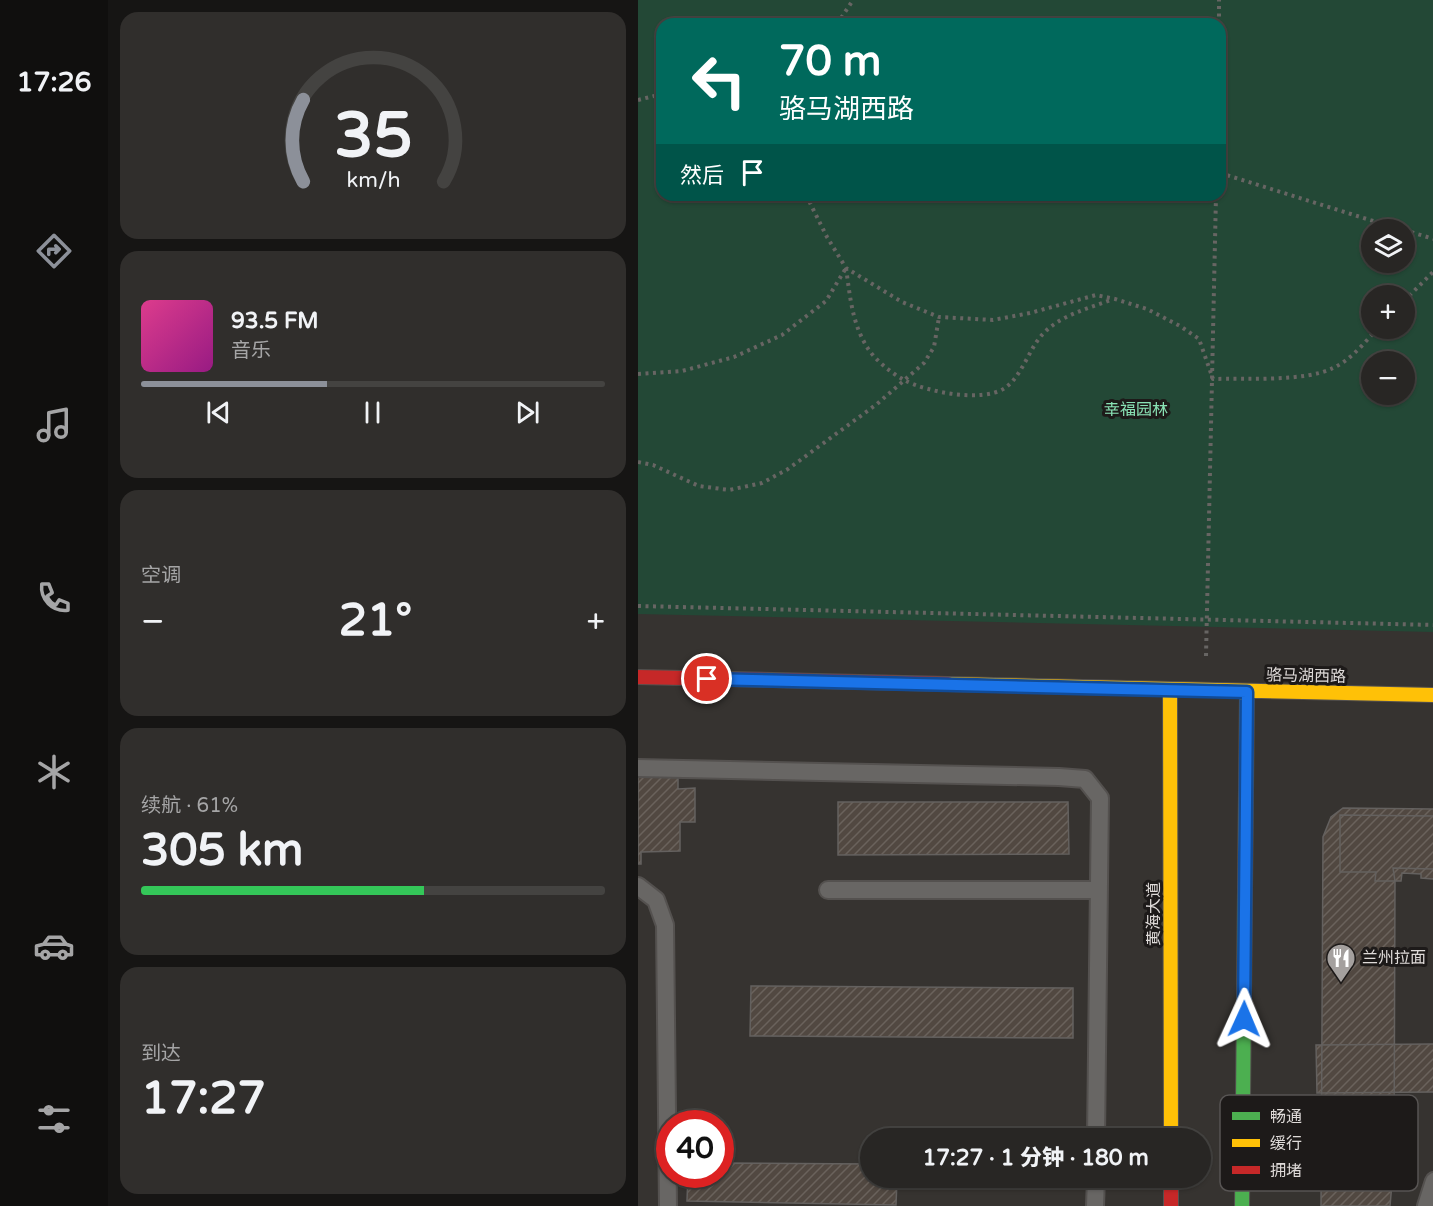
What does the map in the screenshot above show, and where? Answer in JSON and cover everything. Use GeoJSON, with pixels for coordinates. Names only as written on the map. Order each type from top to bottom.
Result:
{"type":"FeatureCollection","features":[{"type":"Feature","properties":{"kind":"street","name":"骆马湖西路"},"geometry":{"type":"LineString","coordinates":[[638,677],[1433,695]]}},
{"type":"Feature","properties":{"kind":"street","name":"黄海大道"},"geometry":{"type":"LineString","coordinates":[[1170,690],[1171,1128]]}},
{"type":"Feature","properties":{"kind":"street"},"geometry":{"type":"LineString","coordinates":[[1243,1095],[1247,692]]}},
{"type":"Feature","properties":{"kind":"street"},"geometry":{"type":"LineString","coordinates":[[1171,1188],[1171,1206]]}},
{"type":"Feature","properties":{"kind":"street"},"geometry":{"type":"LineString","coordinates":[[1242,1191],[1242,1206]]}},
{"type":"Feature","properties":{"kind":"lane"},"geometry":{"type":"LineString","coordinates":[[638,768],[1085,779],[1100,798],[1096,1128]]}},
{"type":"Feature","properties":{"kind":"lane"},"geometry":{"type":"LineString","coordinates":[[638,886],[656,900],[665,925],[668,1206]]}},
{"type":"Feature","properties":{"kind":"lane"},"geometry":{"type":"LineString","coordinates":[[828,890],[1099,890]]}},
{"type":"Feature","properties":{"kind":"lane"},"geometry":{"type":"LineString","coordinates":[[1426,1206],[1433,1181]]}},
{"type":"Feature","properties":{"kind":"lane"},"geometry":{"type":"LineString","coordinates":[[1095,1206],[1096,1188]]}},
{"type":"Feature","properties":{"kind":"path"},"geometry":{"type":"LineString","coordinates":[[841,18],[852,0]]}},
{"type":"Feature","properties":{"kind":"path"},"geometry":{"type":"LineString","coordinates":[[1219,0],[1219,18]]}},
{"type":"Feature","properties":{"kind":"path"},"geometry":{"type":"LineString","coordinates":[[638,100],[656,96]]}},
{"type":"Feature","properties":{"kind":"path"},"geometry":{"type":"LineString","coordinates":[[1226,175],[1368,219]]}},
{"type":"Feature","properties":{"kind":"path"},"geometry":{"type":"LineString","coordinates":[[809,201],[846,268],[852,315],[867,346],[879,362],[905,380],[949,394],[986,396],[1006,388],[1027,361],[1040,336],[1059,320],[1115,298]]}},
{"type":"Feature","properties":{"kind":"path"},"geometry":{"type":"LineString","coordinates":[[1204,691],[1216,201]]}},
{"type":"Feature","properties":{"kind":"path"},"geometry":{"type":"LineString","coordinates":[[1415,234],[1433,239]]}},
{"type":"Feature","properties":{"kind":"path"},"geometry":{"type":"LineString","coordinates":[[846,268],[902,302],[939,317],[993,320],[1030,313],[1096,295],[1115,298],[1147,309],[1199,339],[1213,379]]}},
{"type":"Feature","properties":{"kind":"path"},"geometry":{"type":"LineString","coordinates":[[638,374],[682,370],[734,357],[782,335],[826,301],[846,268]]}},
{"type":"Feature","properties":{"kind":"path"},"geometry":{"type":"LineString","coordinates":[[1415,290],[1433,271]]}},
{"type":"Feature","properties":{"kind":"path"},"geometry":{"type":"LineString","coordinates":[[638,462],[653,465],[699,486],[729,490],[761,483],[788,469],[877,404],[924,363],[934,347],[939,317]]}},
{"type":"Feature","properties":{"kind":"path"},"geometry":{"type":"LineString","coordinates":[[1213,379],[1297,377],[1333,368],[1358,350],[1368,339]]}},
{"type":"Feature","properties":{"kind":"path"},"geometry":{"type":"LineString","coordinates":[[638,606],[1433,625]]}},
{"type":"Feature","properties":{"kind":"green space","name":"幸福园林"},"geometry":{"type":"Polygon","coordinates":[[[638,0],[1433,0],[1433,632],[638,614],[638,0]]]}},
{"type":"Feature","properties":{"kind":"building"},"geometry":{"type":"Polygon","coordinates":[[[638,777],[678,777],[678,789],[695,788],[695,822],[680,822],[680,851],[641,852],[641,864],[638,864],[638,777]]]}},
{"type":"Feature","properties":{"kind":"building"},"geometry":{"type":"Polygon","coordinates":[[[838,802],[1068,802],[1069,854],[838,855],[838,802]]]}},
{"type":"Feature","properties":{"kind":"building"},"geometry":{"type":"Polygon","coordinates":[[[1343,808],[1434,809],[1434,869],[1393,868],[1395,881],[1394,1095],[1322,1095],[1323,837],[1331,817],[1343,808]]]}},
{"type":"Feature","properties":{"kind":"building"},"geometry":{"type":"Polygon","coordinates":[[[1340,815],[1434,816],[1434,879],[1421,878],[1421,874],[1402,873],[1401,881],[1375,881],[1376,872],[1340,872],[1340,815]]]}},
{"type":"Feature","properties":{"kind":"building"},"geometry":{"type":"Polygon","coordinates":[[[751,986],[1073,988],[1073,1038],[750,1036],[751,986]]]}},
{"type":"Feature","properties":{"kind":"building"},"geometry":{"type":"Polygon","coordinates":[[[1434,1044],[1434,1092],[1317,1093],[1316,1045],[1434,1044]]]}},
{"type":"Feature","properties":{"kind":"building"},"geometry":{"type":"Polygon","coordinates":[[[734,1163],[860,1164],[860,1188],[897,1188],[896,1205],[687,1201],[687,1188],[734,1188],[734,1163]]]}},
{"type":"Feature","properties":{"kind":"building"},"geometry":{"type":"Polygon","coordinates":[[[1321,1191],[1391,1191],[1390,1206],[1321,1206],[1321,1191]]]}},
{"type":"Feature","properties":{"kind":"traffic: fast"},"geometry":{"type":"LineString","coordinates":[[1243,1095],[1245,889]]}},
{"type":"Feature","properties":{"kind":"traffic: fast"},"geometry":{"type":"LineString","coordinates":[[1242,1191],[1242,1206]]}},
{"type":"Feature","properties":{"kind":"traffic: slow"},"geometry":{"type":"LineString","coordinates":[[948,684],[1434,695]]}},
{"type":"Feature","properties":{"kind":"traffic: slow"},"geometry":{"type":"LineString","coordinates":[[1170,690],[1171,1128]]}},
{"type":"Feature","properties":{"kind":"traffic: slow"},"geometry":{"type":"LineString","coordinates":[[1245,889],[1247,692]]}},
{"type":"Feature","properties":{"kind":"traffic: jam"},"geometry":{"type":"LineString","coordinates":[[638,677],[948,684]]}},
{"type":"Feature","properties":{"kind":"traffic: jam"},"geometry":{"type":"LineString","coordinates":[[1171,1188],[1171,1206]]}},
{"type":"Feature","properties":{"kind":"place","name":"兰州拉面"},"geometry":{"type":"Point","coordinates":[1341,984]}},
{"type":"Feature","properties":{"kind":"route"},"geometry":{"type":"LineString","coordinates":[[707,679],[1247,692],[1244,1019]]}}]}
